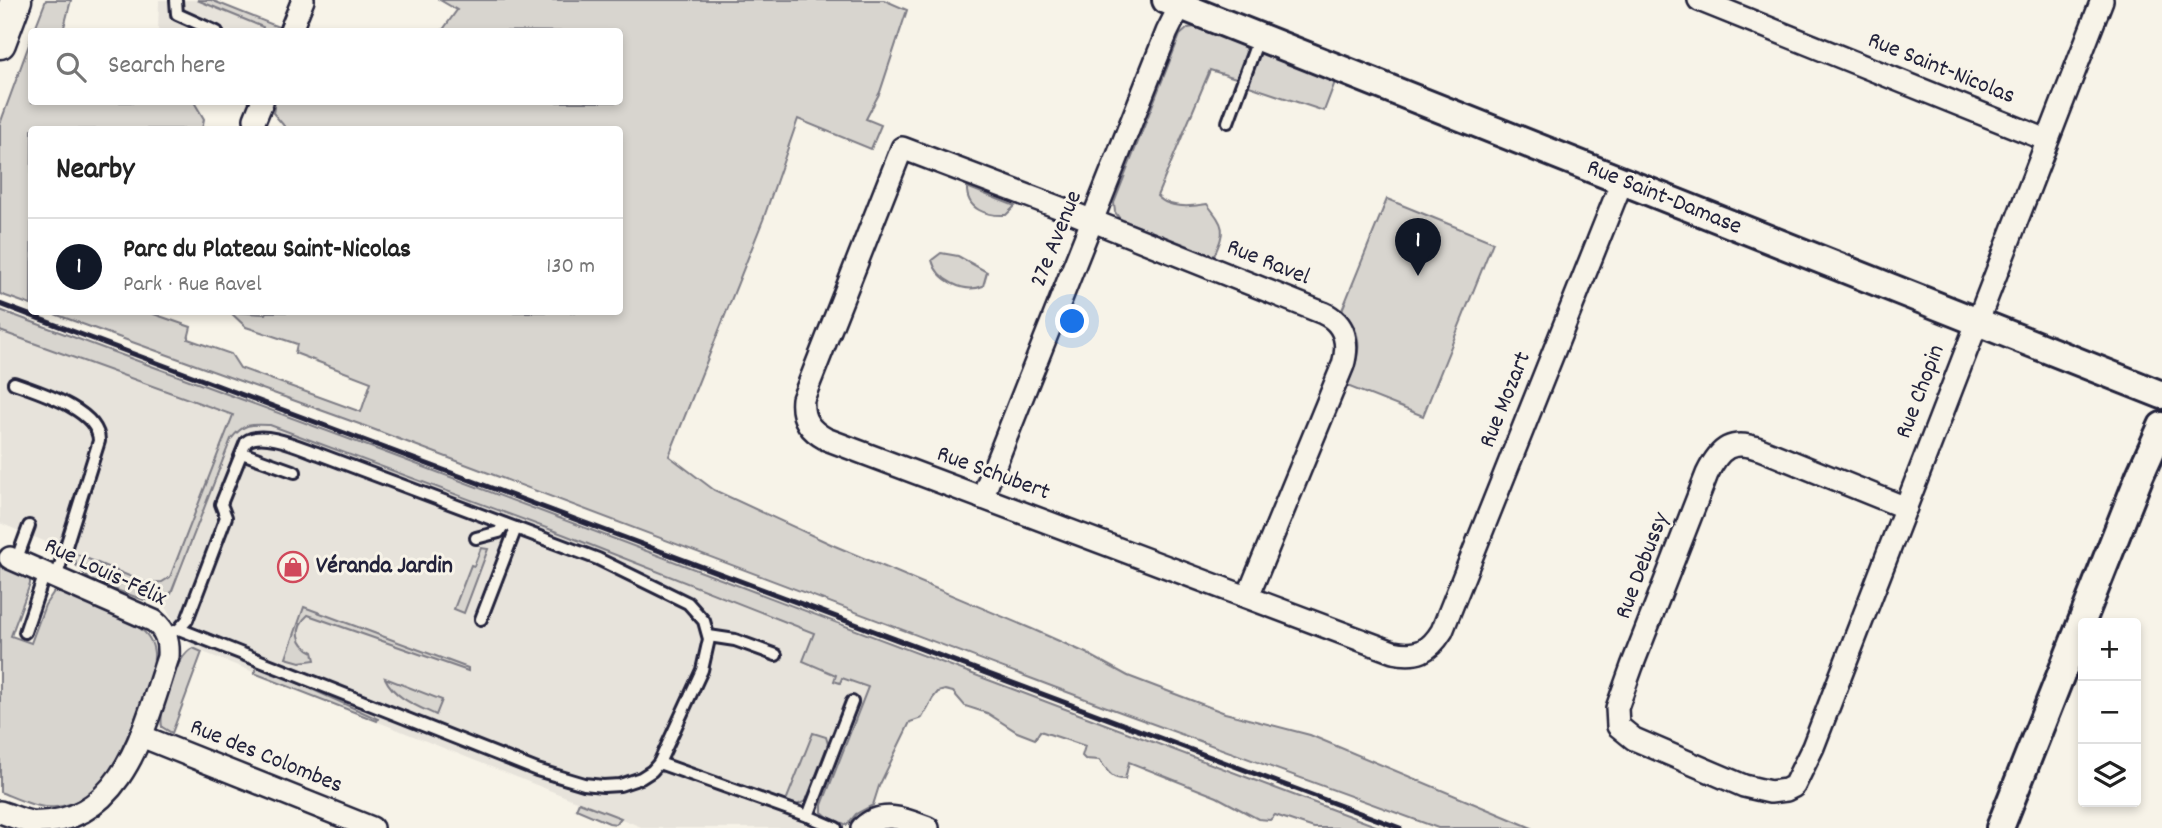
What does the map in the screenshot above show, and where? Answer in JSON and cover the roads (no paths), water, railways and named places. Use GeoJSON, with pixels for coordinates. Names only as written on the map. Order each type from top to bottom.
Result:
{"type":"FeatureCollection","features":[{"type":"Feature","properties":{"kind":"main road"},"geometry":{"type":"LineString","coordinates":[[0,43],[16,0]]}},
{"type":"Feature","properties":{"kind":"street"},"geometry":{"type":"LineString","coordinates":[[292,28],[303,0]]}},
{"type":"Feature","properties":{"kind":"street","name":"Rue Saint-Nicolas"},"geometry":{"type":"LineString","coordinates":[[1699,0],[2047,140]]}},
{"type":"Feature","properties":{"kind":"street","name":"Rue Chopin"},"geometry":{"type":"LineString","coordinates":[[1778,792],[1794,786],[1804,767],[2102,0]]}},
{"type":"Feature","properties":{"kind":"street","name":"Rue Saint-Damase"},"geometry":{"type":"LineString","coordinates":[[1176,2],[2162,395]]}},
{"type":"Feature","properties":{"kind":"street","name":"27e Avenue"},"geometry":{"type":"LineString","coordinates":[[982,498],[1167,32],[1176,2]]}},
{"type":"Feature","properties":{"kind":"street","name":"Rue Ravel"},"geometry":{"type":"LineString","coordinates":[[902,148],[1092,220],[1324,313],[1332,317],[1343,331],[1347,352],[1343,365],[1248,596]]}},
{"type":"Feature","properties":{"kind":"street","name":"Rue Schubert"},"geometry":{"type":"LineString","coordinates":[[902,148],[803,398],[803,414],[810,427],[826,439],[1393,652],[1408,655],[1422,653],[1437,638]]}},
{"type":"Feature","properties":{"kind":"street","name":"Rue Mozart"},"geometry":{"type":"LineString","coordinates":[[1437,638],[1622,181]]}},
{"type":"Feature","properties":{"kind":"street"},"geometry":{"type":"LineString","coordinates":[[2000,828],[2162,426]]}},
{"type":"Feature","properties":{"kind":"street","name":"Rue Debussy"},"geometry":{"type":"LineString","coordinates":[[1778,792],[1744,786],[1634,739],[1618,726],[1617,708],[1624,688],[1707,474],[1716,458],[1727,448],[1738,443],[1746,444],[1906,508]]}},
{"type":"Feature","properties":{"kind":"street","name":"Rue Louis-Félix"},"geometry":{"type":"LineString","coordinates":[[13,560],[154,621],[173,632],[168,657],[141,736],[124,775],[105,801],[73,824]]}},
{"type":"Feature","properties":{"kind":"street","name":"Rue des Colombes"},"geometry":{"type":"LineString","coordinates":[[141,736],[372,828]]}},
{"type":"Feature","properties":{"kind":"street"},"geometry":{"type":"LineString","coordinates":[[862,828],[875,818],[883,816],[928,828]]}},
{"type":"Feature","properties":{"kind":"street"},"geometry":{"type":"LineString","coordinates":[[8,819],[73,824]]}},
{"type":"Feature","properties":{"kind":"lane"},"geometry":{"type":"LineString","coordinates":[[176,0],[177,14],[208,28]]}},
{"type":"Feature","properties":{"kind":"lane"},"geometry":{"type":"LineString","coordinates":[[1228,122],[1259,37]]}},
{"type":"Feature","properties":{"kind":"lane"},"geometry":{"type":"LineString","coordinates":[[14,383],[85,415],[92,421],[99,435],[51,576],[24,632]]}},
{"type":"Feature","properties":{"kind":"lane"},"geometry":{"type":"LineString","coordinates":[[251,438],[267,438],[307,450],[598,559],[688,603],[704,621],[709,636],[708,651],[702,670],[659,763],[641,778],[620,785],[584,784],[563,779],[173,632],[192,609],[226,517],[221,504],[242,453],[251,438]]}},
{"type":"Feature","properties":{"kind":"lane"},"geometry":{"type":"LineString","coordinates":[[242,453],[295,472]]}},
{"type":"Feature","properties":{"kind":"lane"},"geometry":{"type":"LineString","coordinates":[[476,538],[499,532],[504,524]]}},
{"type":"Feature","properties":{"kind":"lane"},"geometry":{"type":"LineString","coordinates":[[13,560],[29,526]]}},
{"type":"Feature","properties":{"kind":"lane"},"geometry":{"type":"LineString","coordinates":[[481,619],[516,528]]}},
{"type":"Feature","properties":{"kind":"lane"},"geometry":{"type":"LineString","coordinates":[[709,636],[735,640],[776,655]]}},
{"type":"Feature","properties":{"kind":"lane"},"geometry":{"type":"LineString","coordinates":[[808,816],[852,702]]}},
{"type":"Feature","properties":{"kind":"lane"},"geometry":{"type":"LineString","coordinates":[[659,763],[836,828]]}},
{"type":"Feature","properties":{"kind":"railway"},"geometry":{"type":"LineString","coordinates":[[0,304],[28,314]]}},
{"type":"Feature","properties":{"kind":"railway"},"geometry":{"type":"LineString","coordinates":[[29,315],[1400,828]]}},
{"type":"Feature","properties":{"kind":"place","name":"Parc du Plateau Saint-Nicolas"},"geometry":{"type":"Point","coordinates":[1418,276]}},
{"type":"Feature","properties":{"kind":"place","name":"Véranda Jardin"},"geometry":{"type":"Point","coordinates":[293,567]}}]}
